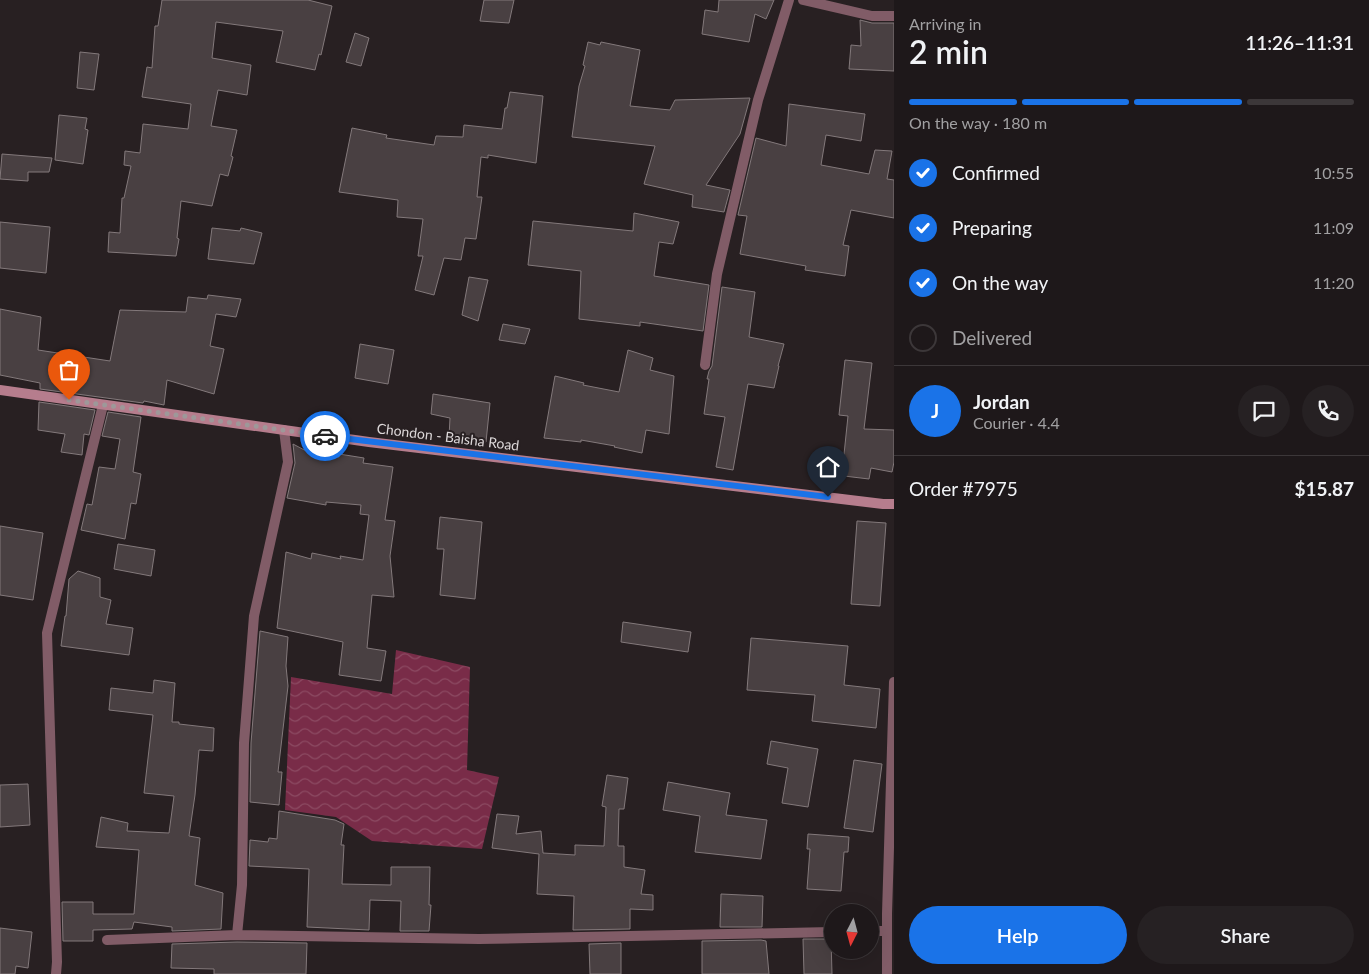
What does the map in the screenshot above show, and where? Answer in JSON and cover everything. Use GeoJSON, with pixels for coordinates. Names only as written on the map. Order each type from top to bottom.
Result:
{"type":"FeatureCollection","features":[{"type":"Feature","properties":{"kind":"main road","name":"Chondon - Baisha Road"},"geometry":{"type":"LineString","coordinates":[[0,390],[284,430],[894,504]]}},
{"type":"Feature","properties":{"kind":"street"},"geometry":{"type":"LineString","coordinates":[[705,365],[717,274],[758,100],[789,0]]}},
{"type":"Feature","properties":{"kind":"street"},"geometry":{"type":"LineString","coordinates":[[803,0],[872,16],[894,16]]}},
{"type":"Feature","properties":{"kind":"street"},"geometry":{"type":"LineString","coordinates":[[56,974],[47,633],[103,405]]}},
{"type":"Feature","properties":{"kind":"street"},"geometry":{"type":"LineString","coordinates":[[237,935],[242,885],[244,742],[254,616],[288,462],[284,430]]}},
{"type":"Feature","properties":{"kind":"street"},"geometry":{"type":"LineString","coordinates":[[887,974],[894,682]]}},
{"type":"Feature","properties":{"kind":"street"},"geometry":{"type":"LineString","coordinates":[[879,931],[887,931]]}},
{"type":"Feature","properties":{"kind":"street"},"geometry":{"type":"LineString","coordinates":[[107,940],[237,935],[479,939],[824,932]]}},
{"type":"Feature","properties":{"kind":"water"},"geometry":{"type":"Polygon","coordinates":[[[396,650],[470,667],[467,770],[499,777],[482,849],[372,841],[336,817],[285,810],[291,677],[392,694],[396,650]]]}},
{"type":"Feature","properties":{"kind":"building"},"geometry":{"type":"Polygon","coordinates":[[[162,0],[308,0],[332,6],[321,55],[319,54],[315,70],[276,62],[283,31],[216,22],[212,58],[251,65],[247,95],[218,90],[211,126],[237,130],[228,176],[220,174],[212,206],[181,201],[176,256],[108,252],[109,232],[120,233],[122,198],[124,198],[131,166],[124,165],[125,151],[140,153],[143,124],[188,129],[191,104],[142,97],[147,67],[152,68],[155,26],[158,26],[162,0]]]}},
{"type":"Feature","properties":{"kind":"building"},"geometry":{"type":"Polygon","coordinates":[[[484,0],[514,0],[509,23],[480,21],[484,0]]]}},
{"type":"Feature","properties":{"kind":"building"},"geometry":{"type":"Polygon","coordinates":[[[719,0],[774,0],[766,19],[755,14],[749,42],[702,34],[705,10],[718,12],[719,0]]]}},
{"type":"Feature","properties":{"kind":"building"},"geometry":{"type":"Polygon","coordinates":[[[860,20],[872,23],[894,23],[894,71],[849,69],[851,45],[861,46],[860,20]]]}},
{"type":"Feature","properties":{"kind":"building"},"geometry":{"type":"Polygon","coordinates":[[[355,33],[369,38],[361,66],[346,62],[355,33]]]}},
{"type":"Feature","properties":{"kind":"building"},"geometry":{"type":"Polygon","coordinates":[[[588,42],[600,45],[601,42],[640,50],[630,106],[670,110],[675,100],[750,98],[740,134],[706,185],[730,190],[724,212],[692,207],[693,195],[644,184],[655,146],[572,137],[579,86],[585,66],[583,65],[588,42]]]}},
{"type":"Feature","properties":{"kind":"building"},"geometry":{"type":"Polygon","coordinates":[[[80,52],[99,54],[94,90],[77,88],[80,52]]]}},
{"type":"Feature","properties":{"kind":"building"},"geometry":{"type":"Polygon","coordinates":[[[510,92],[543,96],[536,163],[488,155],[488,158],[481,157],[477,197],[482,197],[476,239],[465,238],[461,260],[444,258],[434,295],[415,290],[423,256],[418,256],[423,219],[397,217],[398,200],[339,192],[352,128],[387,135],[386,138],[434,145],[436,136],[463,137],[464,125],[502,129],[505,108],[507,108],[510,92]]]}},
{"type":"Feature","properties":{"kind":"building"},"geometry":{"type":"Polygon","coordinates":[[[789,104],[865,114],[861,141],[826,135],[821,165],[869,174],[875,150],[892,151],[887,179],[894,180],[894,218],[851,210],[843,245],[849,246],[845,276],[805,270],[806,266],[740,254],[747,216],[738,215],[756,138],[786,146],[789,104]]]}},
{"type":"Feature","properties":{"kind":"building"},"geometry":{"type":"Polygon","coordinates":[[[59,115],[87,118],[85,129],[88,130],[83,164],[55,160],[59,115]]]}},
{"type":"Feature","properties":{"kind":"building"},"geometry":{"type":"Polygon","coordinates":[[[2,154],[52,158],[49,172],[28,172],[28,181],[0,179],[2,154]]]}},
{"type":"Feature","properties":{"kind":"building"},"geometry":{"type":"Polygon","coordinates":[[[634,213],[679,222],[673,244],[659,242],[654,276],[709,285],[703,331],[640,322],[640,326],[579,319],[581,271],[528,265],[533,221],[633,231],[634,213]]]}},
{"type":"Feature","properties":{"kind":"building"},"geometry":{"type":"Polygon","coordinates":[[[0,222],[50,227],[46,273],[0,268],[0,222]]]}},
{"type":"Feature","properties":{"kind":"building"},"geometry":{"type":"Polygon","coordinates":[[[212,228],[240,231],[241,228],[262,233],[254,264],[208,259],[212,228]]]}},
{"type":"Feature","properties":{"kind":"building"},"geometry":{"type":"Polygon","coordinates":[[[469,277],[488,280],[478,321],[462,315],[469,277]]]}},
{"type":"Feature","properties":{"kind":"building"},"geometry":{"type":"Polygon","coordinates":[[[722,287],[755,292],[749,337],[784,344],[774,388],[748,384],[733,470],[716,467],[725,417],[704,414],[709,379],[707,379],[712,366],[722,287]]]}},
{"type":"Feature","properties":{"kind":"building"},"geometry":{"type":"Polygon","coordinates":[[[208,295],[241,299],[236,317],[216,314],[210,346],[224,349],[214,394],[167,380],[164,405],[40,389],[40,383],[0,375],[0,309],[41,317],[38,350],[110,361],[120,310],[186,312],[188,297],[207,299],[208,295]]]}},
{"type":"Feature","properties":{"kind":"building"},"geometry":{"type":"Polygon","coordinates":[[[503,324],[530,329],[525,344],[499,340],[503,324]]]}},
{"type":"Feature","properties":{"kind":"building"},"geometry":{"type":"Polygon","coordinates":[[[360,344],[394,350],[388,384],[355,378],[360,344]]]}},
{"type":"Feature","properties":{"kind":"building"},"geometry":{"type":"Polygon","coordinates":[[[628,350],[653,358],[650,370],[674,376],[669,434],[646,430],[642,453],[581,440],[581,442],[544,438],[555,376],[584,383],[583,385],[619,392],[628,350]]]}},
{"type":"Feature","properties":{"kind":"building"},"geometry":{"type":"Polygon","coordinates":[[[845,360],[872,363],[864,429],[894,430],[894,462],[892,472],[871,468],[869,479],[844,476],[846,464],[843,464],[848,416],[839,415],[845,360]]]}},
{"type":"Feature","properties":{"kind":"building"},"geometry":{"type":"Polygon","coordinates":[[[433,394],[490,403],[486,442],[449,437],[450,418],[431,414],[433,394]]]}},
{"type":"Feature","properties":{"kind":"building"},"geometry":{"type":"Polygon","coordinates":[[[39,402],[95,410],[89,435],[84,434],[82,455],[61,452],[65,434],[38,430],[39,402]]]}},
{"type":"Feature","properties":{"kind":"building"},"geometry":{"type":"Polygon","coordinates":[[[108,412],[141,417],[133,472],[141,474],[136,504],[131,503],[125,539],[81,530],[87,504],[92,505],[99,467],[115,469],[120,439],[102,436],[108,412]]]}},
{"type":"Feature","properties":{"kind":"building"},"geometry":{"type":"Polygon","coordinates":[[[293,444],[310,453],[339,457],[339,454],[364,458],[363,463],[393,467],[385,520],[395,521],[390,556],[394,597],[372,595],[367,648],[386,651],[381,681],[339,675],[343,642],[277,628],[286,552],[311,559],[312,553],[341,559],[340,556],[363,560],[369,515],[360,514],[361,505],[326,502],[326,505],[287,498],[295,463],[293,444]]]}},
{"type":"Feature","properties":{"kind":"building"},"geometry":{"type":"Polygon","coordinates":[[[440,517],[482,522],[475,599],[440,595],[444,549],[437,549],[440,517]]]}},
{"type":"Feature","properties":{"kind":"building"},"geometry":{"type":"Polygon","coordinates":[[[857,521],[886,523],[880,606],[851,604],[857,521]]]}},
{"type":"Feature","properties":{"kind":"building"},"geometry":{"type":"Polygon","coordinates":[[[0,526],[43,533],[33,600],[0,595],[0,526]]]}},
{"type":"Feature","properties":{"kind":"building"},"geometry":{"type":"Polygon","coordinates":[[[118,544],[155,550],[151,576],[114,569],[118,544]]]}},
{"type":"Feature","properties":{"kind":"building"},"geometry":{"type":"Polygon","coordinates":[[[78,571],[100,578],[100,597],[111,600],[106,624],[133,628],[129,655],[61,646],[69,579],[78,571]]]}},
{"type":"Feature","properties":{"kind":"building"},"geometry":{"type":"Polygon","coordinates":[[[623,622],[691,632],[688,652],[621,642],[623,622]]]}},
{"type":"Feature","properties":{"kind":"building"},"geometry":{"type":"Polygon","coordinates":[[[260,631],[288,637],[286,666],[288,686],[278,772],[282,772],[279,805],[250,802],[251,743],[260,631]]]}},
{"type":"Feature","properties":{"kind":"building"},"geometry":{"type":"Polygon","coordinates":[[[751,638],[848,646],[844,685],[880,689],[876,728],[812,721],[815,695],[747,690],[751,638]]]}},
{"type":"Feature","properties":{"kind":"building"},"geometry":{"type":"Polygon","coordinates":[[[154,680],[175,683],[172,722],[214,728],[213,751],[199,750],[189,836],[200,838],[195,885],[223,893],[221,929],[172,931],[172,927],[134,922],[132,929],[93,930],[93,941],[63,941],[62,902],[93,902],[93,914],[134,914],[139,850],[96,847],[101,817],[128,823],[127,831],[169,833],[174,796],[144,793],[153,715],[109,710],[111,688],[153,693],[154,680]]]}},
{"type":"Feature","properties":{"kind":"building"},"geometry":{"type":"Polygon","coordinates":[[[771,741],[818,749],[808,807],[782,803],[788,768],[767,764],[771,741]]]}},
{"type":"Feature","properties":{"kind":"building"},"geometry":{"type":"Polygon","coordinates":[[[854,760],[882,764],[873,832],[844,828],[854,760]]]}},
{"type":"Feature","properties":{"kind":"building"},"geometry":{"type":"Polygon","coordinates":[[[607,775],[628,778],[624,809],[619,809],[618,846],[624,846],[624,867],[645,870],[641,894],[653,895],[653,910],[630,909],[630,929],[573,930],[574,896],[537,894],[539,854],[492,848],[497,814],[519,816],[516,834],[541,831],[543,853],[575,855],[575,845],[604,846],[606,807],[602,806],[607,775]]]}},
{"type":"Feature","properties":{"kind":"building"},"geometry":{"type":"Polygon","coordinates":[[[668,782],[730,793],[726,815],[767,820],[761,859],[695,852],[700,816],[663,810],[668,782]]]}},
{"type":"Feature","properties":{"kind":"building"},"geometry":{"type":"Polygon","coordinates":[[[28,784],[30,825],[0,827],[0,785],[28,784]]]}},
{"type":"Feature","properties":{"kind":"building"},"geometry":{"type":"Polygon","coordinates":[[[279,811],[335,820],[344,824],[341,845],[344,845],[342,884],[391,885],[391,867],[430,867],[429,905],[431,905],[429,931],[400,931],[401,901],[370,900],[369,930],[307,927],[309,869],[249,866],[250,840],[268,842],[269,838],[277,839],[279,811]]]}},
{"type":"Feature","properties":{"kind":"building"},"geometry":{"type":"Polygon","coordinates":[[[808,834],[849,837],[848,852],[844,852],[841,891],[807,889],[810,849],[807,849],[808,834]]]}},
{"type":"Feature","properties":{"kind":"building"},"geometry":{"type":"Polygon","coordinates":[[[721,894],[763,896],[762,927],[720,927],[721,894]]]}},
{"type":"Feature","properties":{"kind":"building"},"geometry":{"type":"Polygon","coordinates":[[[0,928],[32,932],[28,968],[16,966],[15,974],[0,974],[0,928]]]}},
{"type":"Feature","properties":{"kind":"building"},"geometry":{"type":"Polygon","coordinates":[[[803,939],[824,939],[824,959],[832,959],[832,974],[804,974],[803,939]]]}},
{"type":"Feature","properties":{"kind":"building"},"geometry":{"type":"Polygon","coordinates":[[[702,941],[766,941],[769,974],[702,974],[702,941]]]}},
{"type":"Feature","properties":{"kind":"building"},"geometry":{"type":"Polygon","coordinates":[[[237,942],[307,943],[306,974],[214,974],[214,969],[171,968],[172,944],[237,942]]]}},
{"type":"Feature","properties":{"kind":"building"},"geometry":{"type":"Polygon","coordinates":[[[621,943],[621,974],[590,974],[589,944],[621,943]]]}},
{"type":"Feature","properties":{"kind":"way so far"},"geometry":{"type":"LineString","coordinates":[[69,400],[325,436]]}},
{"type":"Feature","properties":{"kind":"route"},"geometry":{"type":"LineString","coordinates":[[325,436],[828,497]]}}]}
